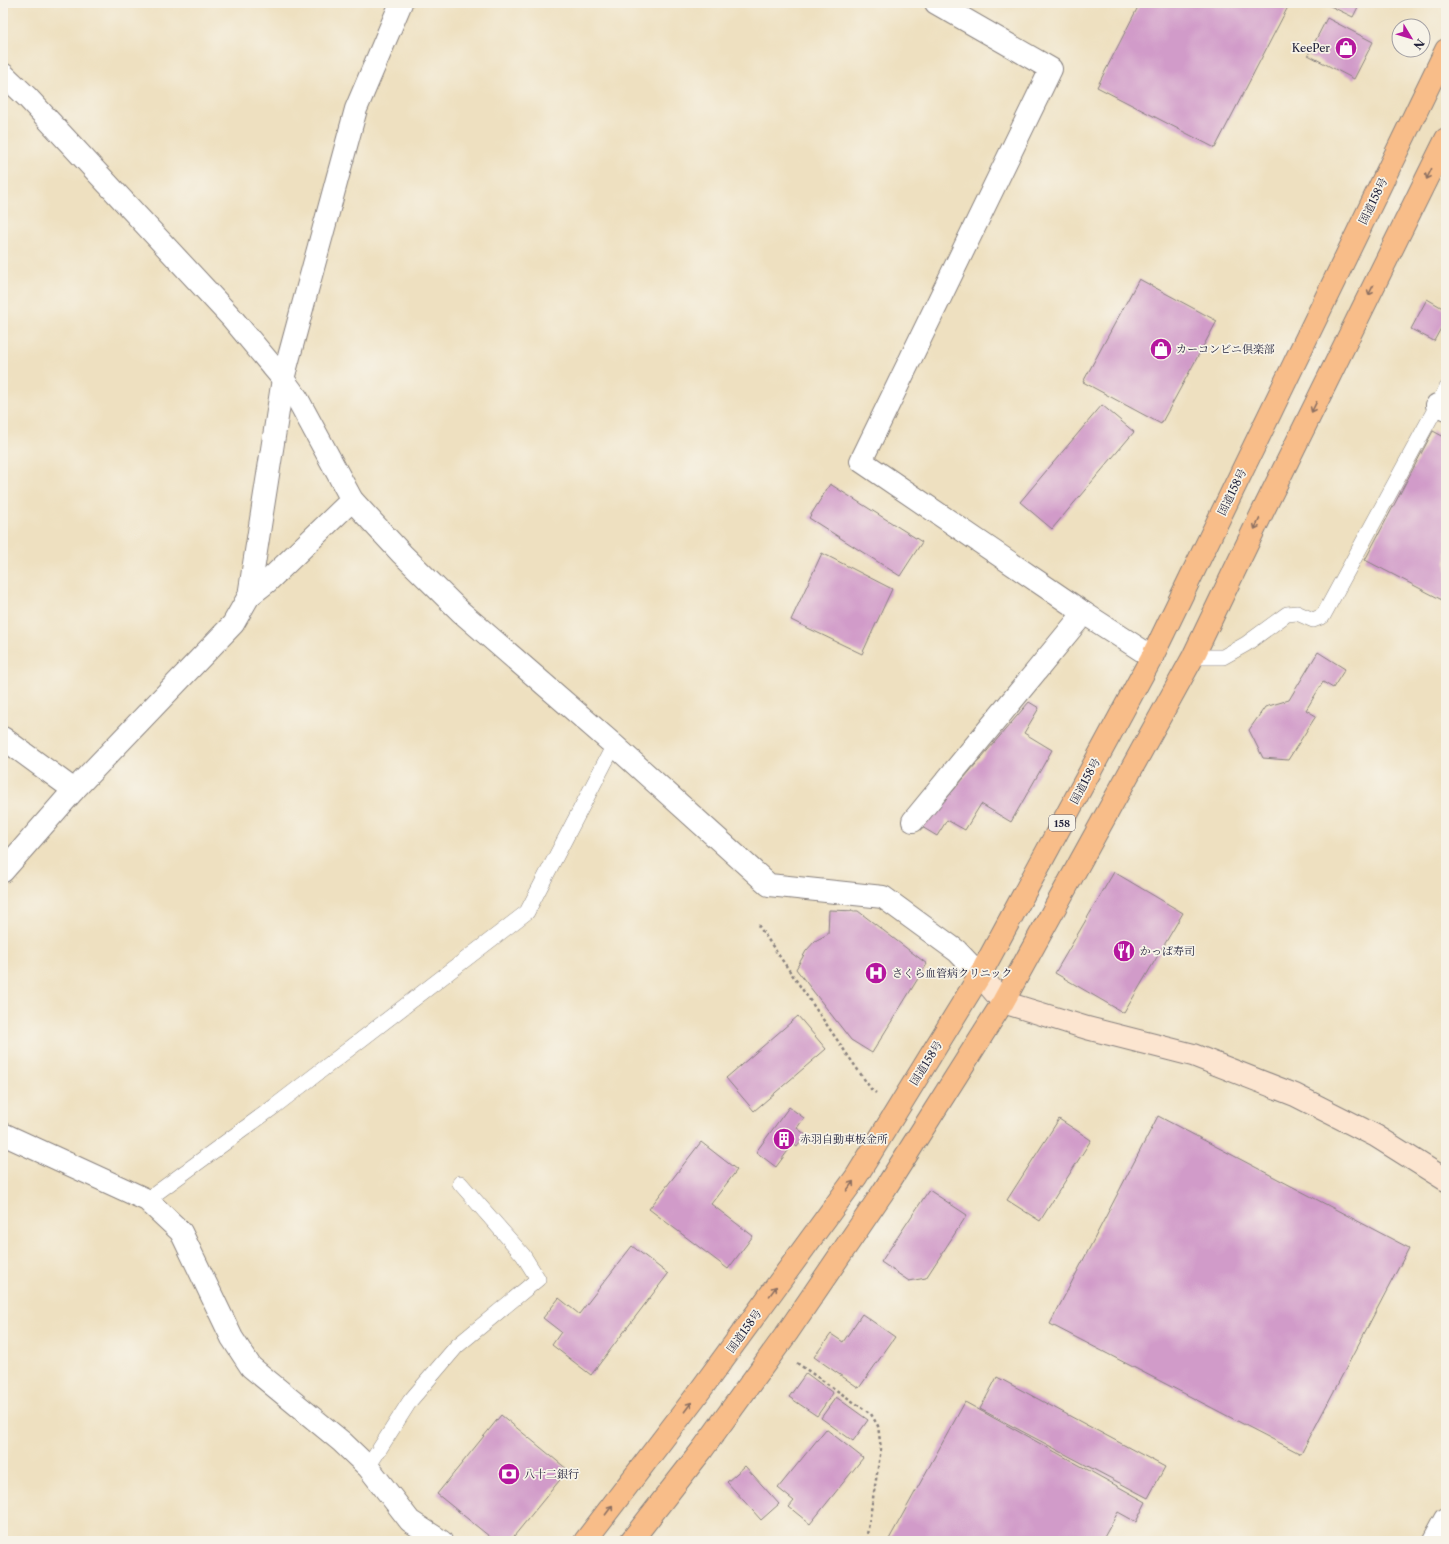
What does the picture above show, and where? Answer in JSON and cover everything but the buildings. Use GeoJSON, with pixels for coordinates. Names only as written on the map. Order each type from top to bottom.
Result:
{"type":"FeatureCollection","features":[{"type":"Feature","properties":{"kind":"highway","name":"国道158号"},"geometry":{"type":"LineString","coordinates":[[585,1541],[696,1396],[856,1177],[980,974],[1152,657],[1446,50]]}},
{"type":"Feature","properties":{"kind":"highway"},"geometry":{"type":"LineString","coordinates":[[631,1541],[702,1450],[787,1333],[883,1192],[1003,1002],[1193,657],[1446,139]]}},
{"type":"Feature","properties":{"kind":"street"},"geometry":{"type":"LineString","coordinates":[[3,871],[74,790],[233,624],[249,596],[283,379],[356,109],[401,3]]}},
{"type":"Feature","properties":{"kind":"street"},"geometry":{"type":"LineString","coordinates":[[936,3],[1051,68],[861,461],[1084,613],[1152,657]]}},
{"type":"Feature","properties":{"kind":"street"},"geometry":{"type":"LineString","coordinates":[[3,74],[27,97],[231,317],[283,379],[297,398],[352,500],[402,554],[461,612],[614,745],[769,885],[883,897],[957,951],[980,974],[1003,1002],[1087,1028],[1193,1055],[1294,1095],[1376,1136],[1446,1180]]}},
{"type":"Feature","properties":{"kind":"street"},"geometry":{"type":"LineString","coordinates":[[249,596],[267,582],[352,500]]}},
{"type":"Feature","properties":{"kind":"street"},"geometry":{"type":"LineString","coordinates":[[913,821],[1084,613]]}},
{"type":"Feature","properties":{"kind":"street"},"geometry":{"type":"LineString","coordinates":[[3,738],[74,790]]}},
{"type":"Feature","properties":{"kind":"street"},"geometry":{"type":"LineString","coordinates":[[3,1134],[147,1200],[181,1232],[232,1338],[251,1367],[342,1442],[368,1467],[410,1521],[442,1541]]}},
{"type":"Feature","properties":{"kind":"street"},"geometry":{"type":"LineString","coordinates":[[1434,1541],[1446,1518]]}},
{"type":"Feature","properties":{"kind":"lane"},"geometry":{"type":"LineString","coordinates":[[1193,657],[1222,657],[1246,644],[1287,614],[1297,613],[1313,620],[1323,616],[1443,401]]}},
{"type":"Feature","properties":{"kind":"lane"},"geometry":{"type":"LineString","coordinates":[[147,1200],[275,1106],[527,912],[614,745]]}},
{"type":"Feature","properties":{"kind":"lane"},"geometry":{"type":"LineString","coordinates":[[368,1467],[410,1401],[457,1346],[538,1279],[524,1254],[460,1183]]}},
{"type":"Feature","properties":{"kind":"path"},"geometry":{"type":"LineString","coordinates":[[758,924],[871,1089],[898,1108]]}},
{"type":"Feature","properties":{"kind":"path"},"geometry":{"type":"LineString","coordinates":[[797,1363],[871,1414],[878,1426],[881,1449],[866,1541]]}},
{"type":"Feature","properties":{"kind":"place","name":"KeePer"},"geometry":{"type":"Point","coordinates":[1346,48]}},
{"type":"Feature","properties":{"kind":"place","name":"カーコンビニ倶楽部"},"geometry":{"type":"Point","coordinates":[1161,349]}},
{"type":"Feature","properties":{"kind":"place","name":"かっぱ寿司"},"geometry":{"type":"Point","coordinates":[1124,951]}},
{"type":"Feature","properties":{"kind":"place","name":"さくら血管病クリニック"},"geometry":{"type":"Point","coordinates":[876,973]}},
{"type":"Feature","properties":{"kind":"place","name":"赤羽自動車板金所"},"geometry":{"type":"Point","coordinates":[784,1139]}},
{"type":"Feature","properties":{"kind":"place","name":"八十二銀行"},"geometry":{"type":"Point","coordinates":[509,1474]}}]}
